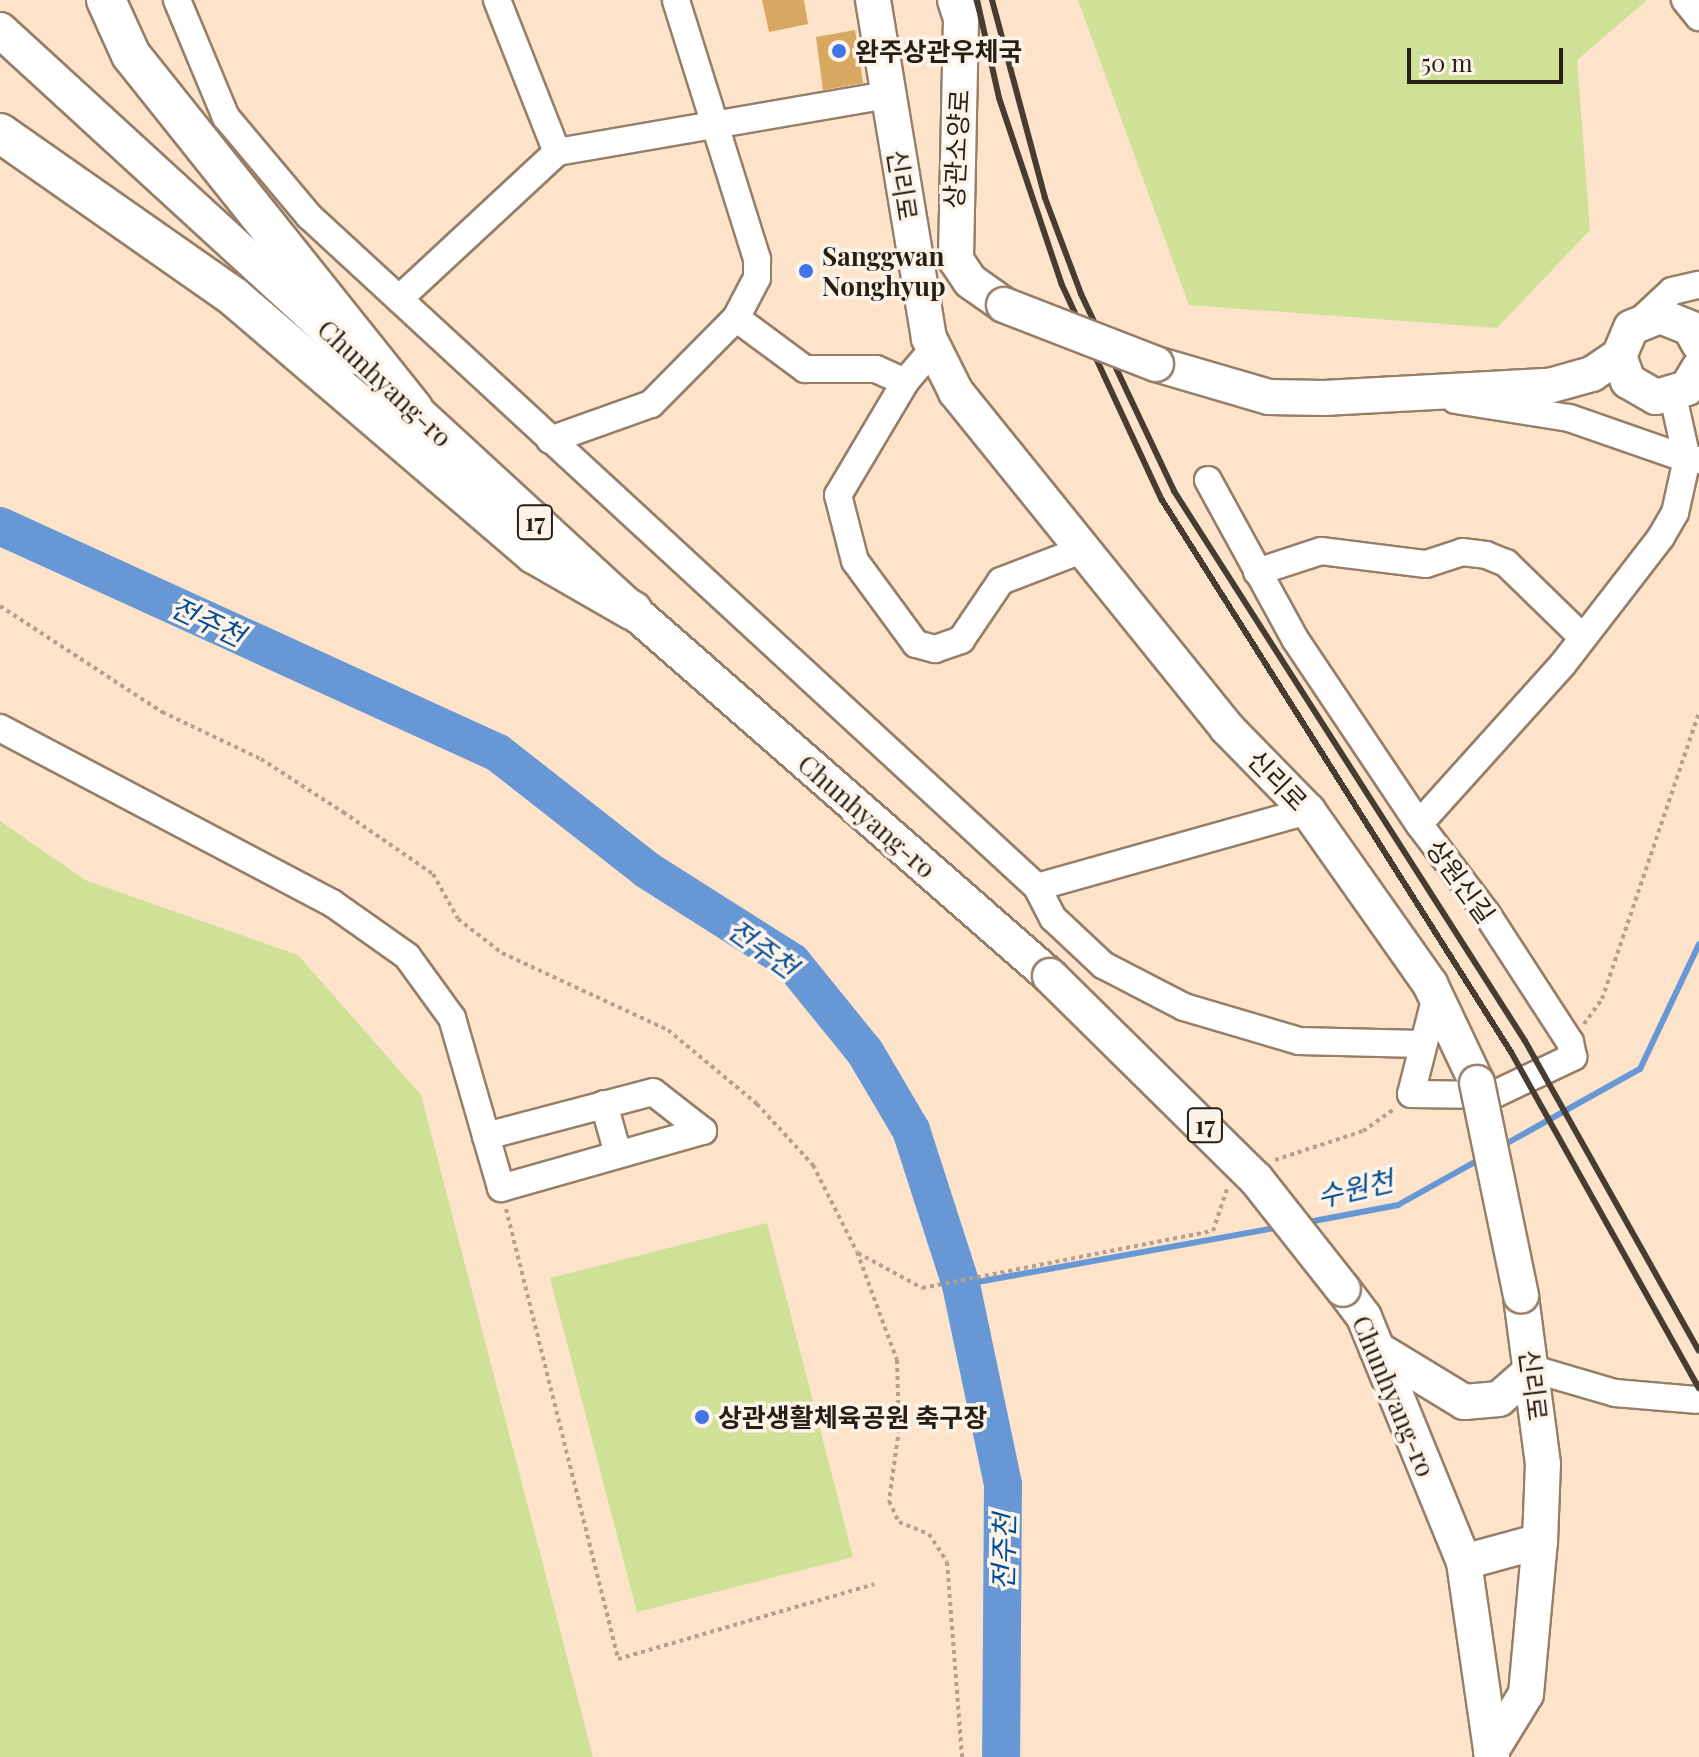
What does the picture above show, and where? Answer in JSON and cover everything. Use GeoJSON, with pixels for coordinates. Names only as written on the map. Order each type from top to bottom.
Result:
{"type":"FeatureCollection","features":[{"type":"Feature","properties":{"kind":"highway"},"geometry":{"type":"LineString","coordinates":[[106,0],[131,55],[414,409]]}},
{"type":"Feature","properties":{"kind":"highway"},"geometry":{"type":"LineString","coordinates":[[0,133],[234,297],[534,554],[633,611]]}},
{"type":"Feature","properties":{"kind":"main road","name":"신리로"},"geometry":{"type":"LineString","coordinates":[[873,0],[934,348],[1003,459],[1227,728],[1308,811],[1436,996],[1477,1083],[1521,1296],[1533,1369],[1543,1464],[1540,1541],[1526,1694],[1492,1754]]}},
{"type":"Feature","properties":{"kind":"main road","name":"상관소양로"},"geometry":{"type":"LineString","coordinates":[[955,0],[961,19],[956,260],[970,281],[1004,305],[1156,364],[1269,397],[1423,395],[1549,386],[1592,374],[1619,356]]}},
{"type":"Feature","properties":{"kind":"main road","name":"Chunhyang-ro"},"geometry":{"type":"LineString","coordinates":[[0,30],[633,611],[1050,976],[1256,1179],[1343,1289],[1377,1349],[1464,1562],[1492,1754]]}},
{"type":"Feature","properties":{"kind":"main road"},"geometry":{"type":"LineString","coordinates":[[1673,318],[1699,348],[1673,396],[1641,393],[1619,356],[1641,320],[1673,318]]}},
{"type":"Feature","properties":{"kind":"main road"},"geometry":{"type":"LineString","coordinates":[[1377,1349],[1464,1402],[1499,1399],[1533,1369]]}},
{"type":"Feature","properties":{"kind":"main road"},"geometry":{"type":"LineString","coordinates":[[1464,1562],[1540,1541]]}},
{"type":"Feature","properties":{"kind":"street"},"geometry":{"type":"LineString","coordinates":[[177,0],[226,117],[309,216],[1037,887],[1053,918],[1103,965],[1184,1007],[1299,1041],[1421,1044]]}},
{"type":"Feature","properties":{"kind":"street"},"geometry":{"type":"LineString","coordinates":[[497,0],[557,152]]}},
{"type":"Feature","properties":{"kind":"street"},"geometry":{"type":"LineString","coordinates":[[550,440],[651,404],[736,318],[751,295],[757,259],[676,0]]}},
{"type":"Feature","properties":{"kind":"street"},"geometry":{"type":"LineString","coordinates":[[1685,0],[1699,17]]}},
{"type":"Feature","properties":{"kind":"street"},"geometry":{"type":"LineString","coordinates":[[399,299],[557,152],[719,130],[888,95]]}},
{"type":"Feature","properties":{"kind":"street"},"geometry":{"type":"LineString","coordinates":[[1641,320],[1672,291],[1699,285]]}},
{"type":"Feature","properties":{"kind":"street"},"geometry":{"type":"LineString","coordinates":[[736,318],[805,369],[876,369],[907,379]]}},
{"type":"Feature","properties":{"kind":"street"},"geometry":{"type":"LineString","coordinates":[[934,348],[907,379],[838,495],[860,570],[916,644],[935,649],[961,640],[1001,581],[1079,551]]}},
{"type":"Feature","properties":{"kind":"street"},"geometry":{"type":"LineString","coordinates":[[1423,395],[1569,418],[1693,459]]}},
{"type":"Feature","properties":{"kind":"street"},"geometry":{"type":"LineString","coordinates":[[1673,396],[1693,459]]}},
{"type":"Feature","properties":{"kind":"street","name":"상원신길"},"geometry":{"type":"LineString","coordinates":[[1570,1042],[1419,824],[1583,638],[1675,513],[1693,459]]}},
{"type":"Feature","properties":{"kind":"street"},"geometry":{"type":"LineString","coordinates":[[1208,480],[1257,572],[1419,824]]}},
{"type":"Feature","properties":{"kind":"street"},"geometry":{"type":"LineString","coordinates":[[1257,572],[1321,551],[1426,564],[1462,552],[1486,555],[1506,563],[1583,638]]}},
{"type":"Feature","properties":{"kind":"street"},"geometry":{"type":"LineString","coordinates":[[0,728],[332,903],[407,956],[452,1018],[486,1136],[507,1186],[703,1131],[653,1092],[486,1136]]}},
{"type":"Feature","properties":{"kind":"street"},"geometry":{"type":"LineString","coordinates":[[1037,887],[1308,811]]}},
{"type":"Feature","properties":{"kind":"street"},"geometry":{"type":"LineString","coordinates":[[1436,996],[1421,1044],[1411,1094],[1493,1095],[1573,1057],[1570,1042]]}},
{"type":"Feature","properties":{"kind":"street"},"geometry":{"type":"LineString","coordinates":[[604,1104],[618,1154]]}},
{"type":"Feature","properties":{"kind":"street"},"geometry":{"type":"LineString","coordinates":[[1533,1369],[1615,1393],[1696,1400]]}},
{"type":"Feature","properties":{"kind":"path"},"geometry":{"type":"LineString","coordinates":[[0,606],[162,712],[261,759],[433,874],[458,919],[502,953],[668,1030],[757,1104],[813,1165],[857,1252],[897,1360],[899,1429],[889,1501],[899,1522],[929,1534],[947,1562],[962,1757]]}},
{"type":"Feature","properties":{"kind":"path"},"geometry":{"type":"LineString","coordinates":[[1570,1042],[1602,999],[1699,713]]}},
{"type":"Feature","properties":{"kind":"path"},"geometry":{"type":"LineString","coordinates":[[1260,1168],[1363,1131],[1411,1094]]}},
{"type":"Feature","properties":{"kind":"path"},"geometry":{"type":"LineString","coordinates":[[857,1252],[922,1288],[933,1283],[1213,1231],[1232,1181]]}},
{"type":"Feature","properties":{"kind":"path"},"geometry":{"type":"LineString","coordinates":[[507,1186],[618,1659],[874,1584]]}},
{"type":"Feature","properties":{"kind":"green space"},"geometry":{"type":"Polygon","coordinates":[[[1078,0],[1647,0],[1577,60],[1590,230],[1497,328],[1189,305],[1078,0]]]}},
{"type":"Feature","properties":{"kind":"green space"},"geometry":{"type":"Polygon","coordinates":[[[0,821],[85,880],[298,955],[421,1095],[593,1757],[0,1757],[0,821]]]}},
{"type":"Feature","properties":{"kind":"green space","name":"상관생활체육공원 축구장"},"geometry":{"type":"Polygon","coordinates":[[[767,1223],[853,1557],[637,1612],[550,1278],[767,1223]]]}},
{"type":"Feature","properties":{"kind":"building"},"geometry":{"type":"Polygon","coordinates":[[[762,0],[804,0],[808,24],[769,32],[762,0]]]}},
{"type":"Feature","properties":{"kind":"building","name":"완주상관우체국"},"geometry":{"type":"Polygon","coordinates":[[[855,30],[863,83],[823,90],[816,37],[855,30]]]}},
{"type":"Feature","properties":{"kind":"waterway","name":"전주천"},"geometry":{"type":"LineString","coordinates":[[0,526],[498,753],[647,870],[792,962],[865,1052],[911,1130],[961,1285],[1003,1484],[1001,1757]]}},
{"type":"Feature","properties":{"kind":"waterway","name":"수원천"},"geometry":{"type":"LineString","coordinates":[[1502,1146],[1640,1069],[1699,944]]}},
{"type":"Feature","properties":{"kind":"waterway","name":"수원천"},"geometry":{"type":"LineString","coordinates":[[1303,1223],[1398,1205],[1482,1158]]}},
{"type":"Feature","properties":{"kind":"waterway","name":"수원천"},"geometry":{"type":"LineString","coordinates":[[961,1285],[1281,1227]]}},
{"type":"Feature","properties":{"kind":"railway"},"geometry":{"type":"LineString","coordinates":[[977,0],[999,98],[1062,285],[1162,500],[1511,1052],[1699,1388]]}},
{"type":"Feature","properties":{"kind":"railway"},"geometry":{"type":"LineString","coordinates":[[992,0],[1045,198],[1081,294],[1174,491],[1525,1041],[1699,1351]]}},
{"type":"Feature","properties":{"kind":"place","name":"완주상관우체국"},"geometry":{"type":"Point","coordinates":[839,51]}},
{"type":"Feature","properties":{"kind":"place","name":"Sanggwan Nonghyup"},"geometry":{"type":"Point","coordinates":[806,271]}},
{"type":"Feature","properties":{"kind":"place","name":"상관생활체육공원 축구장"},"geometry":{"type":"Point","coordinates":[702,1417]}}]}
